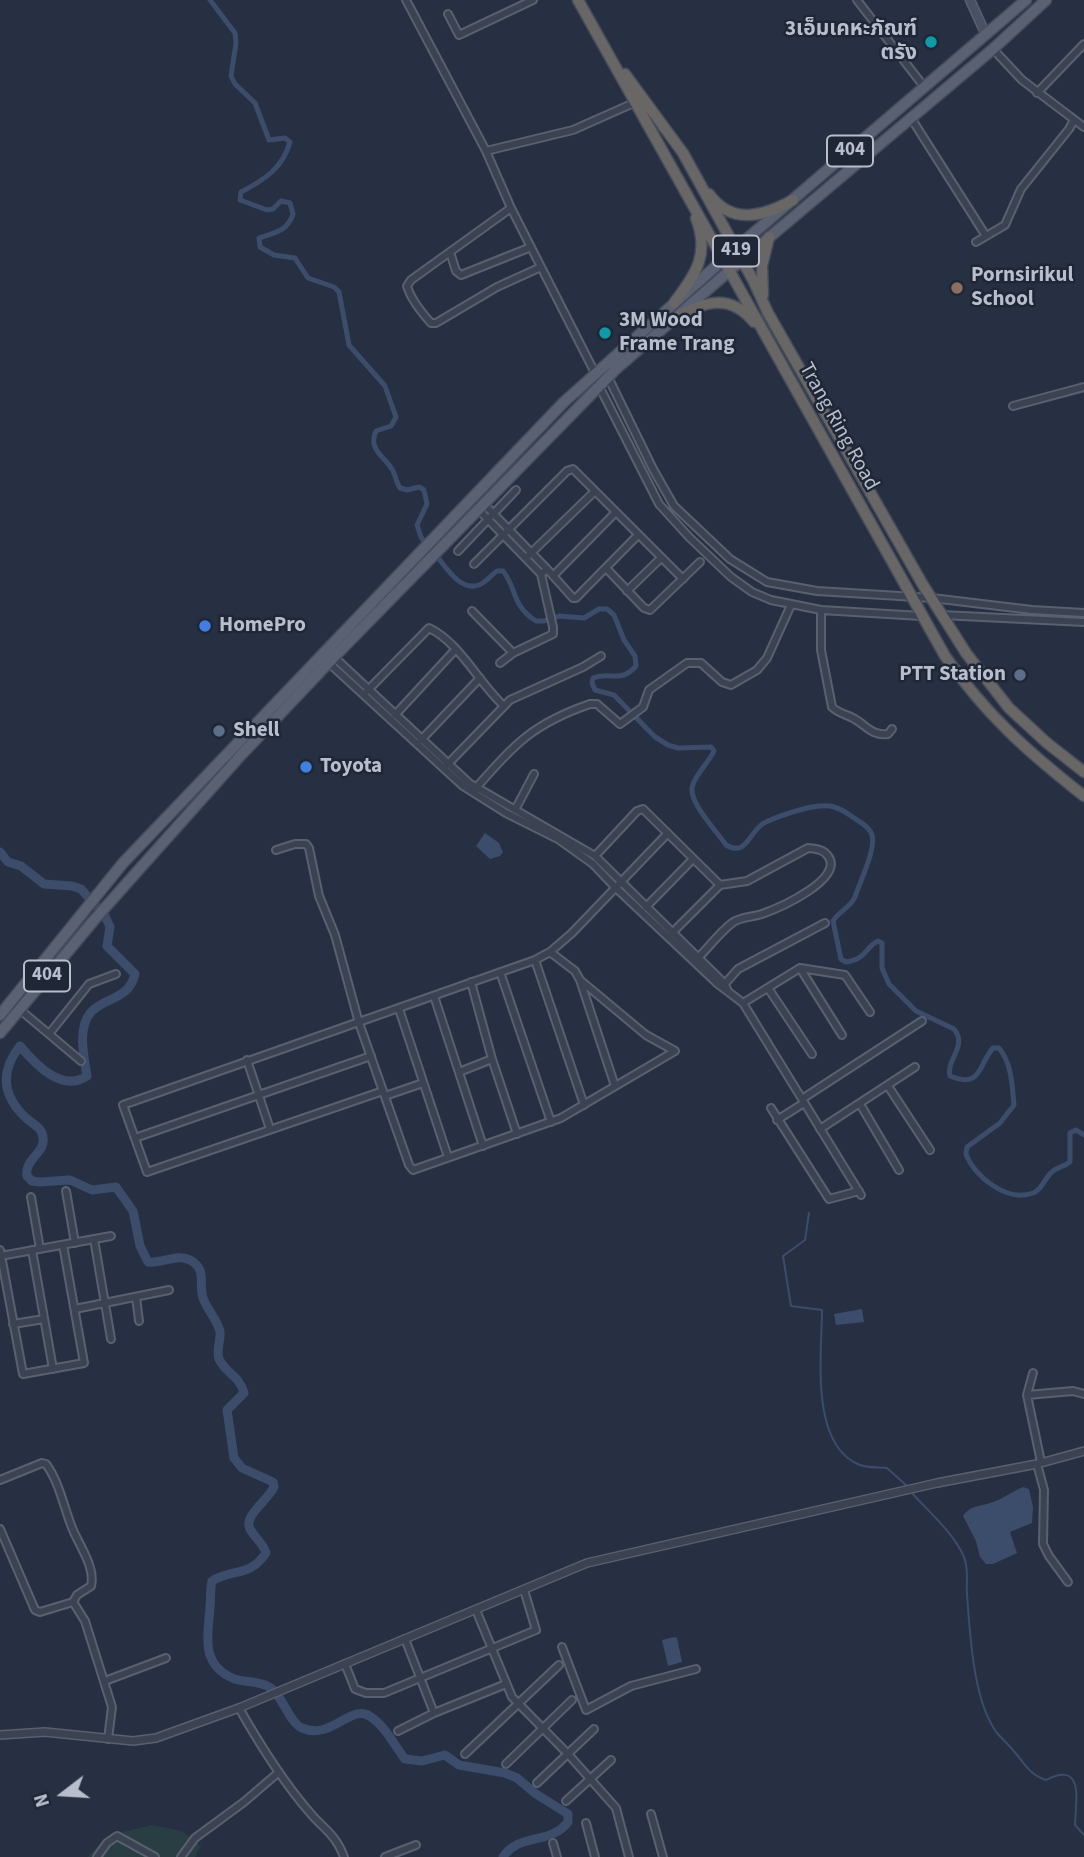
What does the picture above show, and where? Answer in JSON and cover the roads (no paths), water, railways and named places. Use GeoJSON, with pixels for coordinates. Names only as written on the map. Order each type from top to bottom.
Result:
{"type":"FeatureCollection","features":[{"type":"Feature","properties":{"kind":"highway","name":"Trang Ring Road"},"geometry":{"type":"LineString","coordinates":[[578,0],[945,656],[968,690],[998,723],[1027,751],[1084,796]]}},
{"type":"Feature","properties":{"kind":"highway","name":"Trang Ring Road"},"geometry":{"type":"LineString","coordinates":[[602,43],[674,137],[766,308],[932,598],[967,653],[1009,708],[1084,772]]}},
{"type":"Feature","properties":{"kind":"highway"},"geometry":{"type":"LineString","coordinates":[[692,171],[719,206],[739,214],[762,215],[793,200]]}},
{"type":"Feature","properties":{"kind":"highway"},"geometry":{"type":"LineString","coordinates":[[674,303],[698,270],[701,250],[698,225],[685,190]]}},
{"type":"Feature","properties":{"kind":"highway"},"geometry":{"type":"LineString","coordinates":[[766,308],[762,273],[769,237]]}},
{"type":"Feature","properties":{"kind":"highway","name":"404"},"geometry":{"type":"LineString","coordinates":[[731,270],[741,260]]}},
{"type":"Feature","properties":{"kind":"highway"},"geometry":{"type":"LineString","coordinates":[[673,319],[695,307],[731,304],[747,313],[775,351]]}},
{"type":"Feature","properties":{"kind":"main road"},"geometry":{"type":"LineString","coordinates":[[970,0],[986,35]]}},
{"type":"Feature","properties":{"kind":"main road","name":"404"},"geometry":{"type":"LineString","coordinates":[[0,1015],[94,896],[190,791],[595,373],[724,258],[1026,0]]}},
{"type":"Feature","properties":{"kind":"main road","name":"404"},"geometry":{"type":"LineString","coordinates":[[741,260],[993,49],[1046,0]]}},
{"type":"Feature","properties":{"kind":"main road","name":"404"},"geometry":{"type":"LineString","coordinates":[[0,1033],[94,920],[242,754],[332,660],[608,377],[731,270]]}},
{"type":"Feature","properties":{"kind":"main road"},"geometry":{"type":"LineString","coordinates":[[595,373],[608,377]]}},
{"type":"Feature","properties":{"kind":"main road"},"geometry":{"type":"LineString","coordinates":[[595,373],[599,386]]}},
{"type":"Feature","properties":{"kind":"street"},"geometry":{"type":"LineString","coordinates":[[407,0],[595,373]]}},
{"type":"Feature","properties":{"kind":"street"},"geometry":{"type":"LineString","coordinates":[[448,14],[459,35],[533,0]]}},
{"type":"Feature","properties":{"kind":"street"},"geometry":{"type":"LineString","coordinates":[[857,0],[925,88]]}},
{"type":"Feature","properties":{"kind":"street"},"geometry":{"type":"LineString","coordinates":[[1037,93],[1084,44]]}},
{"type":"Feature","properties":{"kind":"street"},"geometry":{"type":"LineString","coordinates":[[993,49],[1037,93],[1083,125]]}},
{"type":"Feature","properties":{"kind":"street"},"geometry":{"type":"LineString","coordinates":[[485,151],[573,130],[636,102]]}},
{"type":"Feature","properties":{"kind":"street"},"geometry":{"type":"LineString","coordinates":[[911,118],[986,236]]}},
{"type":"Feature","properties":{"kind":"street"},"geometry":{"type":"LineString","coordinates":[[976,242],[1004,225],[1021,189],[1069,130],[1074,120]]}},
{"type":"Feature","properties":{"kind":"street"},"geometry":{"type":"LineString","coordinates":[[511,208],[411,281],[407,286],[409,293],[431,323],[436,323],[496,287],[541,267]]}},
{"type":"Feature","properties":{"kind":"street"},"geometry":{"type":"LineString","coordinates":[[450,252],[456,271],[461,275],[531,247]]}},
{"type":"Feature","properties":{"kind":"street"},"geometry":{"type":"LineString","coordinates":[[608,377],[674,506],[730,559],[752,574],[779,585],[1084,613]]}},
{"type":"Feature","properties":{"kind":"street"},"geometry":{"type":"LineString","coordinates":[[599,386],[650,488],[673,521],[731,577],[752,592],[791,605],[821,610],[921,616]]}},
{"type":"Feature","properties":{"kind":"street"},"geometry":{"type":"LineString","coordinates":[[1013,406],[1084,387]]}},
{"type":"Feature","properties":{"kind":"street"},"geometry":{"type":"LineString","coordinates":[[474,564],[571,469],[683,579]]}},
{"type":"Feature","properties":{"kind":"street"},"geometry":{"type":"LineString","coordinates":[[458,551],[516,490]]}},
{"type":"Feature","properties":{"kind":"street"},"geometry":{"type":"LineString","coordinates":[[528,556],[595,491]]}},
{"type":"Feature","properties":{"kind":"street"},"geometry":{"type":"LineString","coordinates":[[482,507],[528,556],[576,598],[638,535]]}},
{"type":"Feature","properties":{"kind":"street"},"geometry":{"type":"LineString","coordinates":[[553,576],[616,512]]}},
{"type":"Feature","properties":{"kind":"street"},"geometry":{"type":"LineString","coordinates":[[627,591],[661,558]]}},
{"type":"Feature","properties":{"kind":"street"},"geometry":{"type":"LineString","coordinates":[[606,568],[644,608],[650,610],[700,562]]}},
{"type":"Feature","properties":{"kind":"street"},"geometry":{"type":"LineString","coordinates":[[500,663],[513,653],[550,637],[554,631],[544,571]]}},
{"type":"Feature","properties":{"kind":"street"},"geometry":{"type":"LineString","coordinates":[[474,790],[524,736],[552,719],[590,704],[597,704],[620,724],[643,708],[649,690],[687,663],[701,663],[722,682],[731,685],[757,670],[767,658],[791,605]]}},
{"type":"Feature","properties":{"kind":"street"},"geometry":{"type":"LineString","coordinates":[[821,610],[821,650],[832,707],[837,712],[854,718],[869,732],[884,735],[891,729]]}},
{"type":"Feature","properties":{"kind":"street"},"geometry":{"type":"LineString","coordinates":[[472,611],[513,653]]}},
{"type":"Feature","properties":{"kind":"street"},"geometry":{"type":"LineString","coordinates":[[942,615],[1084,622]]}},
{"type":"Feature","properties":{"kind":"street"},"geometry":{"type":"LineString","coordinates":[[367,692],[429,628],[455,650],[503,705]]}},
{"type":"Feature","properties":{"kind":"street"},"geometry":{"type":"LineString","coordinates":[[393,717],[455,650]]}},
{"type":"Feature","properties":{"kind":"street"},"geometry":{"type":"LineString","coordinates":[[445,766],[503,705],[518,695],[583,667],[601,656]]}},
{"type":"Feature","properties":{"kind":"street"},"geometry":{"type":"LineString","coordinates":[[332,660],[474,790],[593,864],[743,1003],[860,1193],[829,1199],[771,1108]]}},
{"type":"Feature","properties":{"kind":"street"},"geometry":{"type":"LineString","coordinates":[[419,742],[480,678]]}},
{"type":"Feature","properties":{"kind":"street"},"geometry":{"type":"LineString","coordinates":[[515,810],[534,774]]}},
{"type":"Feature","properties":{"kind":"street"},"geometry":{"type":"LineString","coordinates":[[474,790],[515,810],[594,856],[617,885],[646,907],[725,987]]}},
{"type":"Feature","properties":{"kind":"street"},"geometry":{"type":"LineString","coordinates":[[594,856],[643,809],[720,885]]}},
{"type":"Feature","properties":{"kind":"street"},"geometry":{"type":"LineString","coordinates":[[423,1083],[271,1129],[147,1172],[124,1103],[535,960],[550,952],[572,933],[667,834]]}},
{"type":"Feature","properties":{"kind":"street"},"geometry":{"type":"LineString","coordinates":[[276,850],[295,844],[306,844],[309,848],[319,896],[335,935],[359,1023],[413,1170],[551,1122],[675,1051],[646,1035],[580,979]]}},
{"type":"Feature","properties":{"kind":"street"},"geometry":{"type":"LineString","coordinates":[[672,933],[720,885],[747,881],[808,849],[819,849],[828,855],[831,862],[830,874],[820,884],[765,913],[733,922],[698,958]]}},
{"type":"Feature","properties":{"kind":"street"},"geometry":{"type":"LineString","coordinates":[[646,907],[693,859]]}},
{"type":"Feature","properties":{"kind":"street"},"geometry":{"type":"LineString","coordinates":[[725,987],[738,970],[825,923]]}},
{"type":"Feature","properties":{"kind":"street"},"geometry":{"type":"LineString","coordinates":[[550,952],[575,971],[580,979],[615,1086]]}},
{"type":"Feature","properties":{"kind":"street"},"geometry":{"type":"LineString","coordinates":[[535,960],[584,1105]]}},
{"type":"Feature","properties":{"kind":"street"},"geometry":{"type":"LineString","coordinates":[[743,1003],[800,968],[845,975],[870,1012]]}},
{"type":"Feature","properties":{"kind":"street"},"geometry":{"type":"LineString","coordinates":[[800,968],[842,1035]]}},
{"type":"Feature","properties":{"kind":"street"},"geometry":{"type":"LineString","coordinates":[[500,972],[551,1122]]}},
{"type":"Feature","properties":{"kind":"street"},"geometry":{"type":"LineString","coordinates":[[49,1034],[89,984],[116,974]]}},
{"type":"Feature","properties":{"kind":"street"},"geometry":{"type":"LineString","coordinates":[[471,982],[492,1059],[517,1134]]}},
{"type":"Feature","properties":{"kind":"street"},"geometry":{"type":"LineString","coordinates":[[768,988],[812,1054]]}},
{"type":"Feature","properties":{"kind":"street"},"geometry":{"type":"LineString","coordinates":[[433,996],[483,1146]]}},
{"type":"Feature","properties":{"kind":"street"},"geometry":{"type":"LineString","coordinates":[[11,1001],[81,1060]]}},
{"type":"Feature","properties":{"kind":"street"},"geometry":{"type":"LineString","coordinates":[[399,1009],[448,1157]]}},
{"type":"Feature","properties":{"kind":"street"},"geometry":{"type":"LineString","coordinates":[[777,1120],[922,1021]]}},
{"type":"Feature","properties":{"kind":"street"},"geometry":{"type":"LineString","coordinates":[[135,1138],[371,1056]]}},
{"type":"Feature","properties":{"kind":"street"},"geometry":{"type":"LineString","coordinates":[[459,1072],[492,1059]]}},
{"type":"Feature","properties":{"kind":"street"},"geometry":{"type":"LineString","coordinates":[[247,1060],[271,1129]]}},
{"type":"Feature","properties":{"kind":"street"},"geometry":{"type":"LineString","coordinates":[[820,1129],[915,1067]]}},
{"type":"Feature","properties":{"kind":"street"},"geometry":{"type":"LineString","coordinates":[[888,1086],[930,1150]]}},
{"type":"Feature","properties":{"kind":"street"},"geometry":{"type":"LineString","coordinates":[[860,1104],[899,1170]]}},
{"type":"Feature","properties":{"kind":"street"},"geometry":{"type":"LineString","coordinates":[[66,1191],[75,1243]]}},
{"type":"Feature","properties":{"kind":"street"},"geometry":{"type":"LineString","coordinates":[[31,1197],[44,1319],[53,1369]]}},
{"type":"Feature","properties":{"kind":"street"},"geometry":{"type":"LineString","coordinates":[[0,1256],[111,1236]]}},
{"type":"Feature","properties":{"kind":"street"},"geometry":{"type":"LineString","coordinates":[[94,1240],[111,1339]]}},
{"type":"Feature","properties":{"kind":"street"},"geometry":{"type":"LineString","coordinates":[[0,1250],[23,1374],[84,1363],[63,1245]]}},
{"type":"Feature","properties":{"kind":"street"},"geometry":{"type":"LineString","coordinates":[[75,1309],[169,1290]]}},
{"type":"Feature","properties":{"kind":"street"},"geometry":{"type":"LineString","coordinates":[[136,1297],[139,1321]]}},
{"type":"Feature","properties":{"kind":"street"},"geometry":{"type":"LineString","coordinates":[[13,1324],[44,1319]]}},
{"type":"Feature","properties":{"kind":"street"},"geometry":{"type":"LineString","coordinates":[[1033,1373],[1027,1395],[1044,1498],[1043,1544],[1068,1583]]}},
{"type":"Feature","properties":{"kind":"street"},"geometry":{"type":"LineString","coordinates":[[1027,1395],[1073,1391],[1084,1394]]}},
{"type":"Feature","properties":{"kind":"street"},"geometry":{"type":"LineString","coordinates":[[0,1735],[45,1732],[133,1741],[156,1738],[269,1696],[587,1563],[1084,1451]]}},
{"type":"Feature","properties":{"kind":"street"},"geometry":{"type":"LineString","coordinates":[[0,1480],[41,1463],[49,1467],[71,1527],[83,1550],[93,1580],[91,1586],[77,1595],[73,1602],[40,1612],[35,1611],[0,1529]]}},
{"type":"Feature","properties":{"kind":"street"},"geometry":{"type":"LineString","coordinates":[[345,1664],[355,1689],[366,1693],[384,1693],[421,1680],[536,1630],[524,1590]]}},
{"type":"Feature","properties":{"kind":"street"},"geometry":{"type":"LineString","coordinates":[[73,1602],[85,1621],[106,1681],[112,1707],[108,1739]]}},
{"type":"Feature","properties":{"kind":"street"},"geometry":{"type":"LineString","coordinates":[[476,1610],[512,1698],[568,1754],[616,1808],[629,1857]]}},
{"type":"Feature","properties":{"kind":"street"},"geometry":{"type":"LineString","coordinates":[[405,1639],[434,1713]]}},
{"type":"Feature","properties":{"kind":"street"},"geometry":{"type":"LineString","coordinates":[[562,1647],[586,1710],[631,1686],[696,1669]]}},
{"type":"Feature","properties":{"kind":"street"},"geometry":{"type":"LineString","coordinates":[[106,1681],[166,1658]]}},
{"type":"Feature","properties":{"kind":"street"},"geometry":{"type":"LineString","coordinates":[[466,1754],[559,1665]]}},
{"type":"Feature","properties":{"kind":"street"},"geometry":{"type":"LineString","coordinates":[[398,1731],[434,1713],[506,1684]]}},
{"type":"Feature","properties":{"kind":"street"},"geometry":{"type":"LineString","coordinates":[[506,1764],[572,1700]]}},
{"type":"Feature","properties":{"kind":"street"},"geometry":{"type":"LineString","coordinates":[[239,1708],[279,1772],[312,1816],[334,1835],[344,1857]]}},
{"type":"Feature","properties":{"kind":"street"},"geometry":{"type":"LineString","coordinates":[[537,1783],[594,1729]]}},
{"type":"Feature","properties":{"kind":"street"},"geometry":{"type":"LineString","coordinates":[[566,1801],[611,1760]]}},
{"type":"Feature","properties":{"kind":"street"},"geometry":{"type":"LineString","coordinates":[[181,1857],[195,1838],[279,1772]]}},
{"type":"Feature","properties":{"kind":"street"},"geometry":{"type":"LineString","coordinates":[[651,1814],[663,1857]]}},
{"type":"Feature","properties":{"kind":"street"},"geometry":{"type":"LineString","coordinates":[[586,1823],[595,1857]]}},
{"type":"Feature","properties":{"kind":"street"},"geometry":{"type":"LineString","coordinates":[[97,1857],[107,1843],[117,1836],[155,1857]]}},
{"type":"Feature","properties":{"kind":"street"},"geometry":{"type":"LineString","coordinates":[[553,1843],[557,1857]]}},
{"type":"Feature","properties":{"kind":"street"},"geometry":{"type":"LineString","coordinates":[[385,1857],[416,1845]]}},
{"type":"Feature","properties":{"kind":"water"},"geometry":{"type":"Polygon","coordinates":[[[485,833],[499,843],[503,852],[500,856],[490,859],[476,846],[485,833]]]}},
{"type":"Feature","properties":{"kind":"water"},"geometry":{"type":"Polygon","coordinates":[[[862,1309],[864,1322],[836,1325],[834,1314],[862,1309]]]}},
{"type":"Feature","properties":{"kind":"water"},"geometry":{"type":"Polygon","coordinates":[[[1023,1487],[1029,1489],[1033,1507],[1032,1523],[1010,1532],[1017,1553],[993,1564],[986,1564],[980,1557],[976,1541],[963,1516],[972,1508],[994,1502],[1023,1487]]]}},
{"type":"Feature","properties":{"kind":"water"},"geometry":{"type":"Polygon","coordinates":[[[677,1638],[682,1662],[668,1666],[662,1640],[677,1638]]]}},
{"type":"Feature","properties":{"kind":"waterway"},"geometry":{"type":"LineString","coordinates":[[210,0],[235,33],[231,76],[235,84],[255,103],[269,140],[285,138],[290,142],[277,166],[265,178],[241,192],[240,200],[267,210],[273,209],[281,201],[290,203],[293,214],[290,220],[280,230],[259,238],[260,247],[274,255],[295,258],[308,278],[334,287],[339,292],[349,345],[385,386],[396,417],[391,426],[376,431],[374,443],[393,471],[400,488],[407,490],[419,487],[424,490],[427,504],[417,525],[427,546]]}},
{"type":"Feature","properties":{"kind":"waterway"},"geometry":{"type":"LineString","coordinates":[[434,553],[453,576],[465,585],[479,585],[497,571],[503,571],[518,603],[536,621],[559,616],[584,618],[599,609],[607,609],[614,615],[624,640],[635,656],[636,666],[620,676],[593,678],[595,690],[614,695],[655,737],[668,745],[678,748],[711,747],[714,751],[695,780],[692,791],[703,816],[726,845],[739,848],[766,822],[819,806],[840,809],[868,828],[873,841],[864,874],[853,901],[833,921],[841,959],[846,962],[853,961],[878,941],[882,943],[882,968],[889,984],[916,1011],[954,1029],[958,1035],[958,1047],[951,1064],[950,1076],[968,1080],[978,1073],[993,1048],[999,1048],[1003,1054],[1011,1075],[1014,1105],[1000,1123],[967,1147],[966,1154],[970,1162],[984,1179],[1002,1191],[1023,1195],[1033,1193],[1053,1171],[1070,1162],[1070,1133],[1076,1130],[1084,1135]]}},
{"type":"Feature","properties":{"kind":"waterway"},"geometry":{"type":"LineString","coordinates":[[0,852],[8,862],[21,866],[44,884],[81,889],[105,916],[110,927],[107,946],[135,974],[128,989],[97,1007],[87,1019],[83,1034],[87,1076],[78,1080],[59,1079],[41,1068],[20,1046],[14,1055],[7,1074],[8,1091],[17,1109],[39,1128],[43,1137],[43,1143],[29,1165],[27,1176],[32,1181],[40,1182],[70,1180],[92,1190],[116,1187],[133,1211],[140,1246],[148,1262],[185,1258],[196,1264],[201,1273],[203,1298],[220,1332],[219,1359],[239,1382],[244,1393],[227,1410],[234,1458],[242,1468],[273,1482],[274,1487],[253,1513],[249,1524],[266,1553],[253,1566],[212,1581],[208,1638],[210,1656],[215,1665],[232,1678],[269,1687],[278,1696],[293,1721],[302,1728],[323,1730],[348,1717],[364,1714],[381,1726],[405,1759],[422,1761],[445,1755],[459,1765],[505,1773],[517,1778],[536,1794],[568,1814],[568,1822],[561,1829],[517,1845],[503,1857]]}},
{"type":"Feature","properties":{"kind":"waterway"},"geometry":{"type":"LineString","coordinates":[[809,1213],[805,1240],[783,1256],[791,1306],[822,1310],[821,1373],[826,1419],[833,1438],[844,1454],[860,1465],[887,1468],[907,1486]]}},
{"type":"Feature","properties":{"kind":"waterway"},"geometry":{"type":"LineString","coordinates":[[910,1491],[947,1530],[966,1562],[971,1647],[978,1686],[989,1719],[997,1733],[1035,1774],[1046,1780],[1058,1775],[1067,1775],[1072,1779],[1076,1794],[1075,1825],[1084,1835]]}},
{"type":"Feature","properties":{"kind":"place","name":"3เอ็มเคหะภัณฑ์ ตรัง"},"geometry":{"type":"Point","coordinates":[931,42]}},
{"type":"Feature","properties":{"kind":"place","name":"Pornsirikul School"},"geometry":{"type":"Point","coordinates":[957,288]}},
{"type":"Feature","properties":{"kind":"place","name":"3M Wood Frame Trang"},"geometry":{"type":"Point","coordinates":[605,333]}},
{"type":"Feature","properties":{"kind":"place","name":"HomePro"},"geometry":{"type":"Point","coordinates":[205,626]}},
{"type":"Feature","properties":{"kind":"place","name":"PTT Station"},"geometry":{"type":"Point","coordinates":[1020,675]}},
{"type":"Feature","properties":{"kind":"place","name":"Shell"},"geometry":{"type":"Point","coordinates":[219,731]}},
{"type":"Feature","properties":{"kind":"place","name":"Toyota"},"geometry":{"type":"Point","coordinates":[306,767]}}]}
